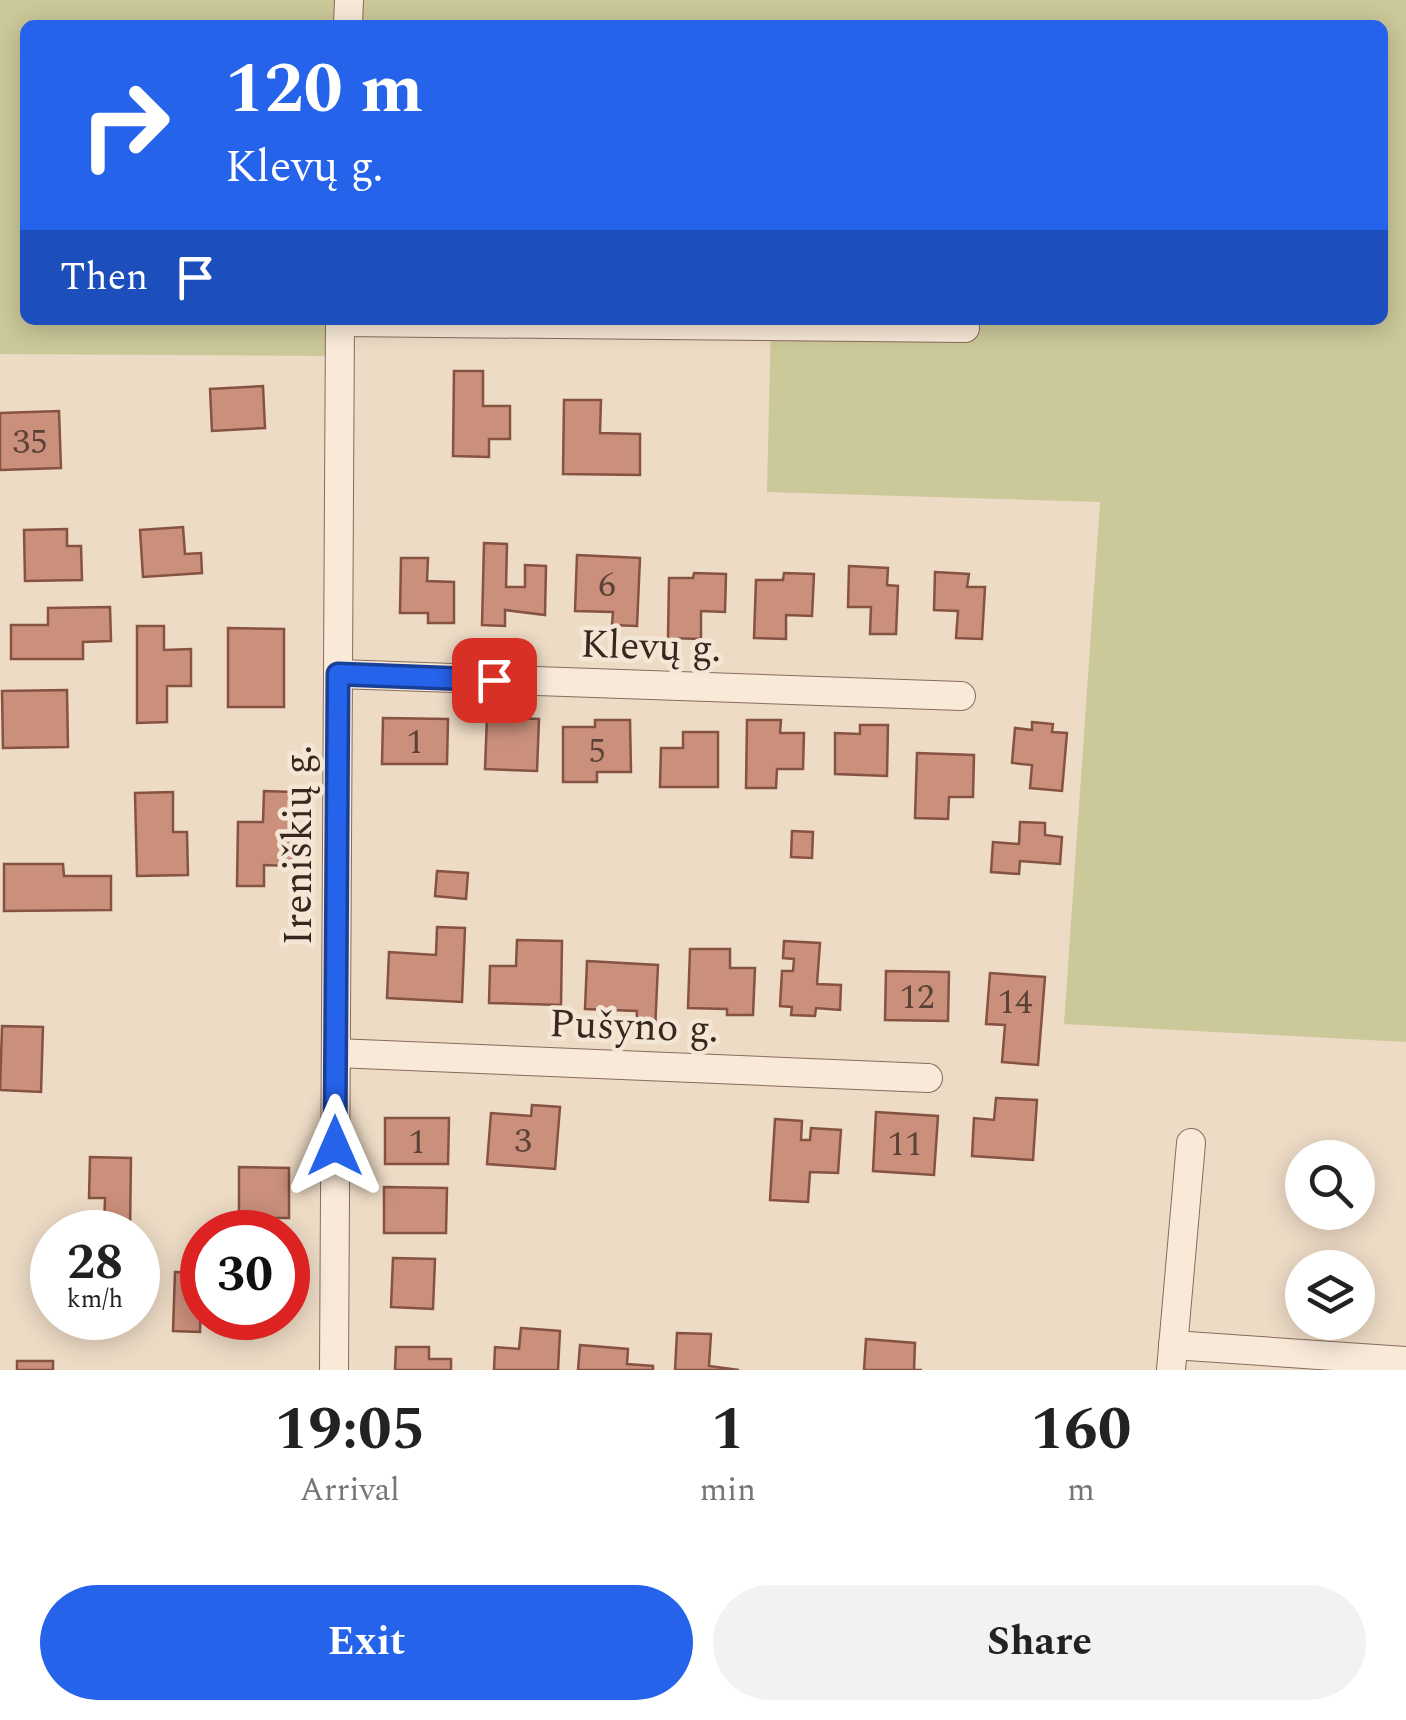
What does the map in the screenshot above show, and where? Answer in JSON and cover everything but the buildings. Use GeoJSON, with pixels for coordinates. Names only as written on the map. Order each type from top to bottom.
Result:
{"type":"FeatureCollection","features":[{"type":"Feature","properties":{"kind":"street","name":"Ireniškių g."},"geometry":{"type":"LineString","coordinates":[[334,1370],[340,325]]}},
{"type":"Feature","properties":{"kind":"street"},"geometry":{"type":"LineString","coordinates":[[697,325],[965,328]]}},
{"type":"Feature","properties":{"kind":"street","name":"Klevų g."},"geometry":{"type":"LineString","coordinates":[[338,674],[961,696]]}},
{"type":"Feature","properties":{"kind":"street","name":"Pušyno g."},"geometry":{"type":"LineString","coordinates":[[336,1053],[928,1078]]}},
{"type":"Feature","properties":{"kind":"street"},"geometry":{"type":"LineString","coordinates":[[1192,1143],[1172,1358],[1406,1361]]}},
{"type":"Feature","properties":{"kind":"shaded area"},"geometry":{"type":"Polygon","coordinates":[[[0,0],[338,0],[337,20],[20,20],[20,325],[333,325],[333,356],[0,354],[0,0]]]}},
{"type":"Feature","properties":{"kind":"shaded area"},"geometry":{"type":"Polygon","coordinates":[[[358,0],[1406,0],[1406,1042],[1064,1024],[1100,502],[767,492],[771,325],[1388,325],[1388,20],[357,20],[358,0]]]}},
{"type":"Feature","properties":{"kind":"route"},"geometry":{"type":"LineString","coordinates":[[335,1146],[338,674],[494,680]]}}]}
